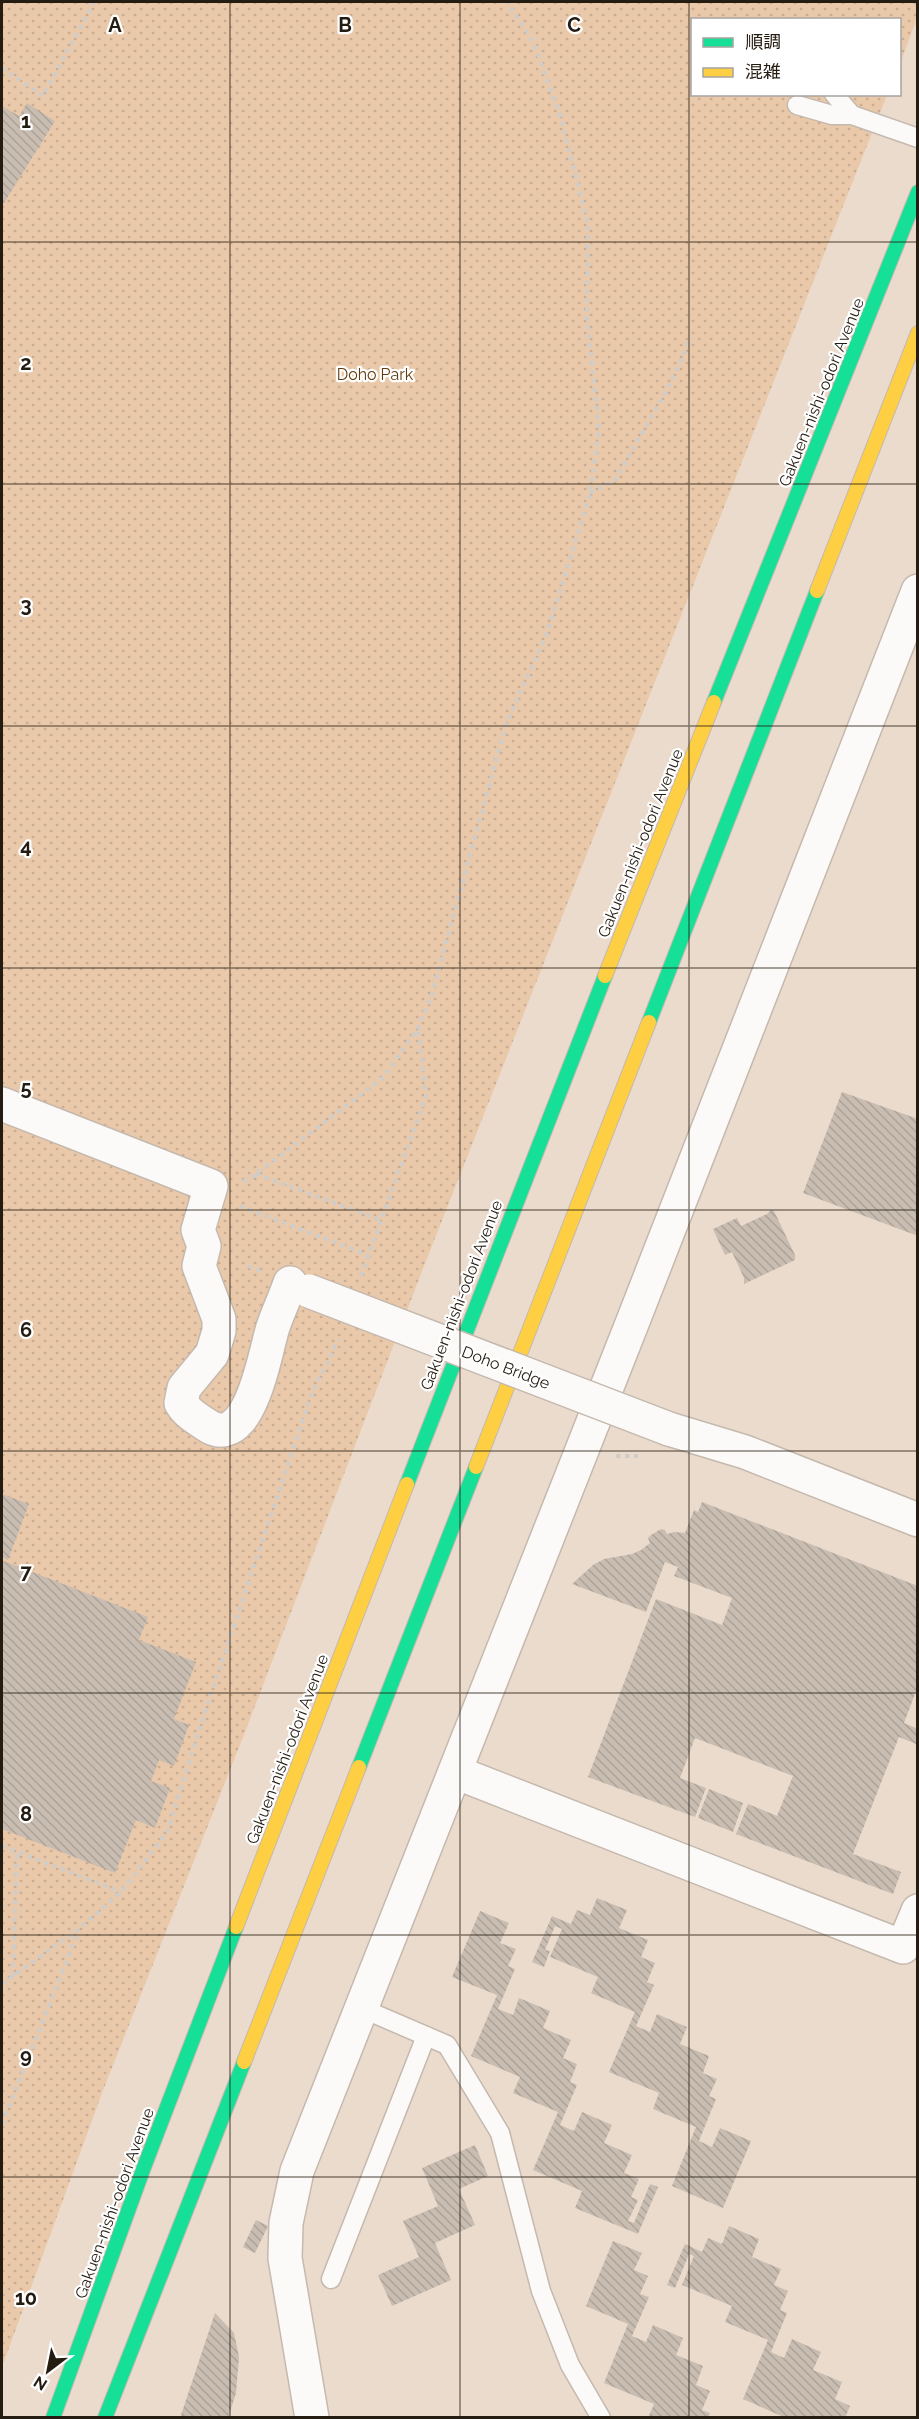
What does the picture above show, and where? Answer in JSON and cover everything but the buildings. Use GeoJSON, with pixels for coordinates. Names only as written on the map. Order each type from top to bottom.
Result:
{"type":"FeatureCollection","features":[{"type":"Feature","properties":{"kind":"main road","name":"Gakuen-nishi-odori Avenue"},"geometry":{"type":"LineString","coordinates":[[53,2418],[144,2167],[538,1141],[918,192]]}},
{"type":"Feature","properties":{"kind":"main road"},"geometry":{"type":"LineString","coordinates":[[105,2418],[918,333]]}},
{"type":"Feature","properties":{"kind":"street"},"geometry":{"type":"LineString","coordinates":[[312,2418],[285,2258],[286,2223],[297,2171],[918,591]]}},
{"type":"Feature","properties":{"kind":"street","name":"Doho Bridge"},"geometry":{"type":"LineString","coordinates":[[2,1104],[211,1186],[198,1230],[204,1246],[199,1266],[219,1319],[219,1331],[212,1354],[184,1388],[181,1403],[186,1411],[212,1429],[220,1431],[230,1428],[239,1421],[254,1395],[273,1327],[276,1278],[669,1430],[745,1452],[918,1520]]}},
{"type":"Feature","properties":{"kind":"street"},"geometry":{"type":"LineString","coordinates":[[455,1772],[903,1947],[918,1911]]}},
{"type":"Feature","properties":{"kind":"lane"},"geometry":{"type":"LineString","coordinates":[[836,96],[852,115]]}},
{"type":"Feature","properties":{"kind":"lane"},"geometry":{"type":"LineString","coordinates":[[797,105],[832,115],[852,115],[918,138]]}},
{"type":"Feature","properties":{"kind":"lane"},"geometry":{"type":"LineString","coordinates":[[361,2008],[447,2045],[501,2133],[541,2291],[570,2365],[601,2418]]}},
{"type":"Feature","properties":{"kind":"lane"},"geometry":{"type":"LineString","coordinates":[[331,2280],[426,2036]]}},
{"type":"Feature","properties":{"kind":"path"},"geometry":{"type":"LineString","coordinates":[[2,68],[43,96],[94,2]]}},
{"type":"Feature","properties":{"kind":"path"},"geometry":{"type":"LineString","coordinates":[[272,1162],[384,1077],[418,1028],[432,994],[506,724],[546,636],[590,494],[599,429],[587,317],[588,224],[560,115],[533,41],[507,2]]}},
{"type":"Feature","properties":{"kind":"path"},"geometry":{"type":"LineString","coordinates":[[590,494],[615,480],[669,386],[692,337]]}},
{"type":"Feature","properties":{"kind":"path"},"geometry":{"type":"LineString","coordinates":[[357,1286],[426,1096],[418,1028]]}},
{"type":"Feature","properties":{"kind":"path"},"geometry":{"type":"LineString","coordinates":[[256,1173],[381,1220]]}},
{"type":"Feature","properties":{"kind":"path"},"geometry":{"type":"LineString","coordinates":[[278,1220],[368,1255]]}},
{"type":"Feature","properties":{"kind":"path"},"geometry":{"type":"LineString","coordinates":[[2,1984],[80,1928],[121,1892],[167,1832],[313,1390],[339,1336]]}},
{"type":"Feature","properties":{"kind":"path"},"geometry":{"type":"LineString","coordinates":[[2,1846],[121,1892]]}},
{"type":"Feature","properties":{"kind":"path"},"geometry":{"type":"LineString","coordinates":[[13,1976],[17,1852]]}},
{"type":"Feature","properties":{"kind":"path"},"geometry":{"type":"LineString","coordinates":[[2,2124],[80,1928]]}},
{"type":"Feature","properties":{"kind":"green space","name":"Doho Park"},"geometry":{"type":"Polygon","coordinates":[[[2,2],[917,2],[917,18],[901,61],[901,18],[691,18],[691,96],[887,96],[424,1266],[245,1732],[102,2093],[2,2367],[2,2]]]}},
{"type":"Feature","properties":{"kind":"traffic: fast"},"geometry":{"type":"LineString","coordinates":[[714,702],[918,192]]}},
{"type":"Feature","properties":{"kind":"traffic: fast"},"geometry":{"type":"LineString","coordinates":[[649,1022],[817,591]]}},
{"type":"Feature","properties":{"kind":"traffic: fast"},"geometry":{"type":"LineString","coordinates":[[407,1484],[605,976]]}},
{"type":"Feature","properties":{"kind":"traffic: fast"},"geometry":{"type":"LineString","coordinates":[[359,1767],[476,1467]]}},
{"type":"Feature","properties":{"kind":"traffic: fast"},"geometry":{"type":"LineString","coordinates":[[53,2418],[144,2167],[236,1927]]}},
{"type":"Feature","properties":{"kind":"traffic: fast"},"geometry":{"type":"LineString","coordinates":[[105,2418],[244,2062]]}},
{"type":"Feature","properties":{"kind":"traffic: slow"},"geometry":{"type":"LineString","coordinates":[[817,591],[918,333]]}},
{"type":"Feature","properties":{"kind":"traffic: slow"},"geometry":{"type":"LineString","coordinates":[[605,976],[714,702]]}},
{"type":"Feature","properties":{"kind":"traffic: slow"},"geometry":{"type":"LineString","coordinates":[[476,1467],[649,1022]]}},
{"type":"Feature","properties":{"kind":"traffic: slow"},"geometry":{"type":"LineString","coordinates":[[236,1927],[407,1484]]}},
{"type":"Feature","properties":{"kind":"traffic: slow"},"geometry":{"type":"LineString","coordinates":[[244,2062],[359,1767]]}}]}
